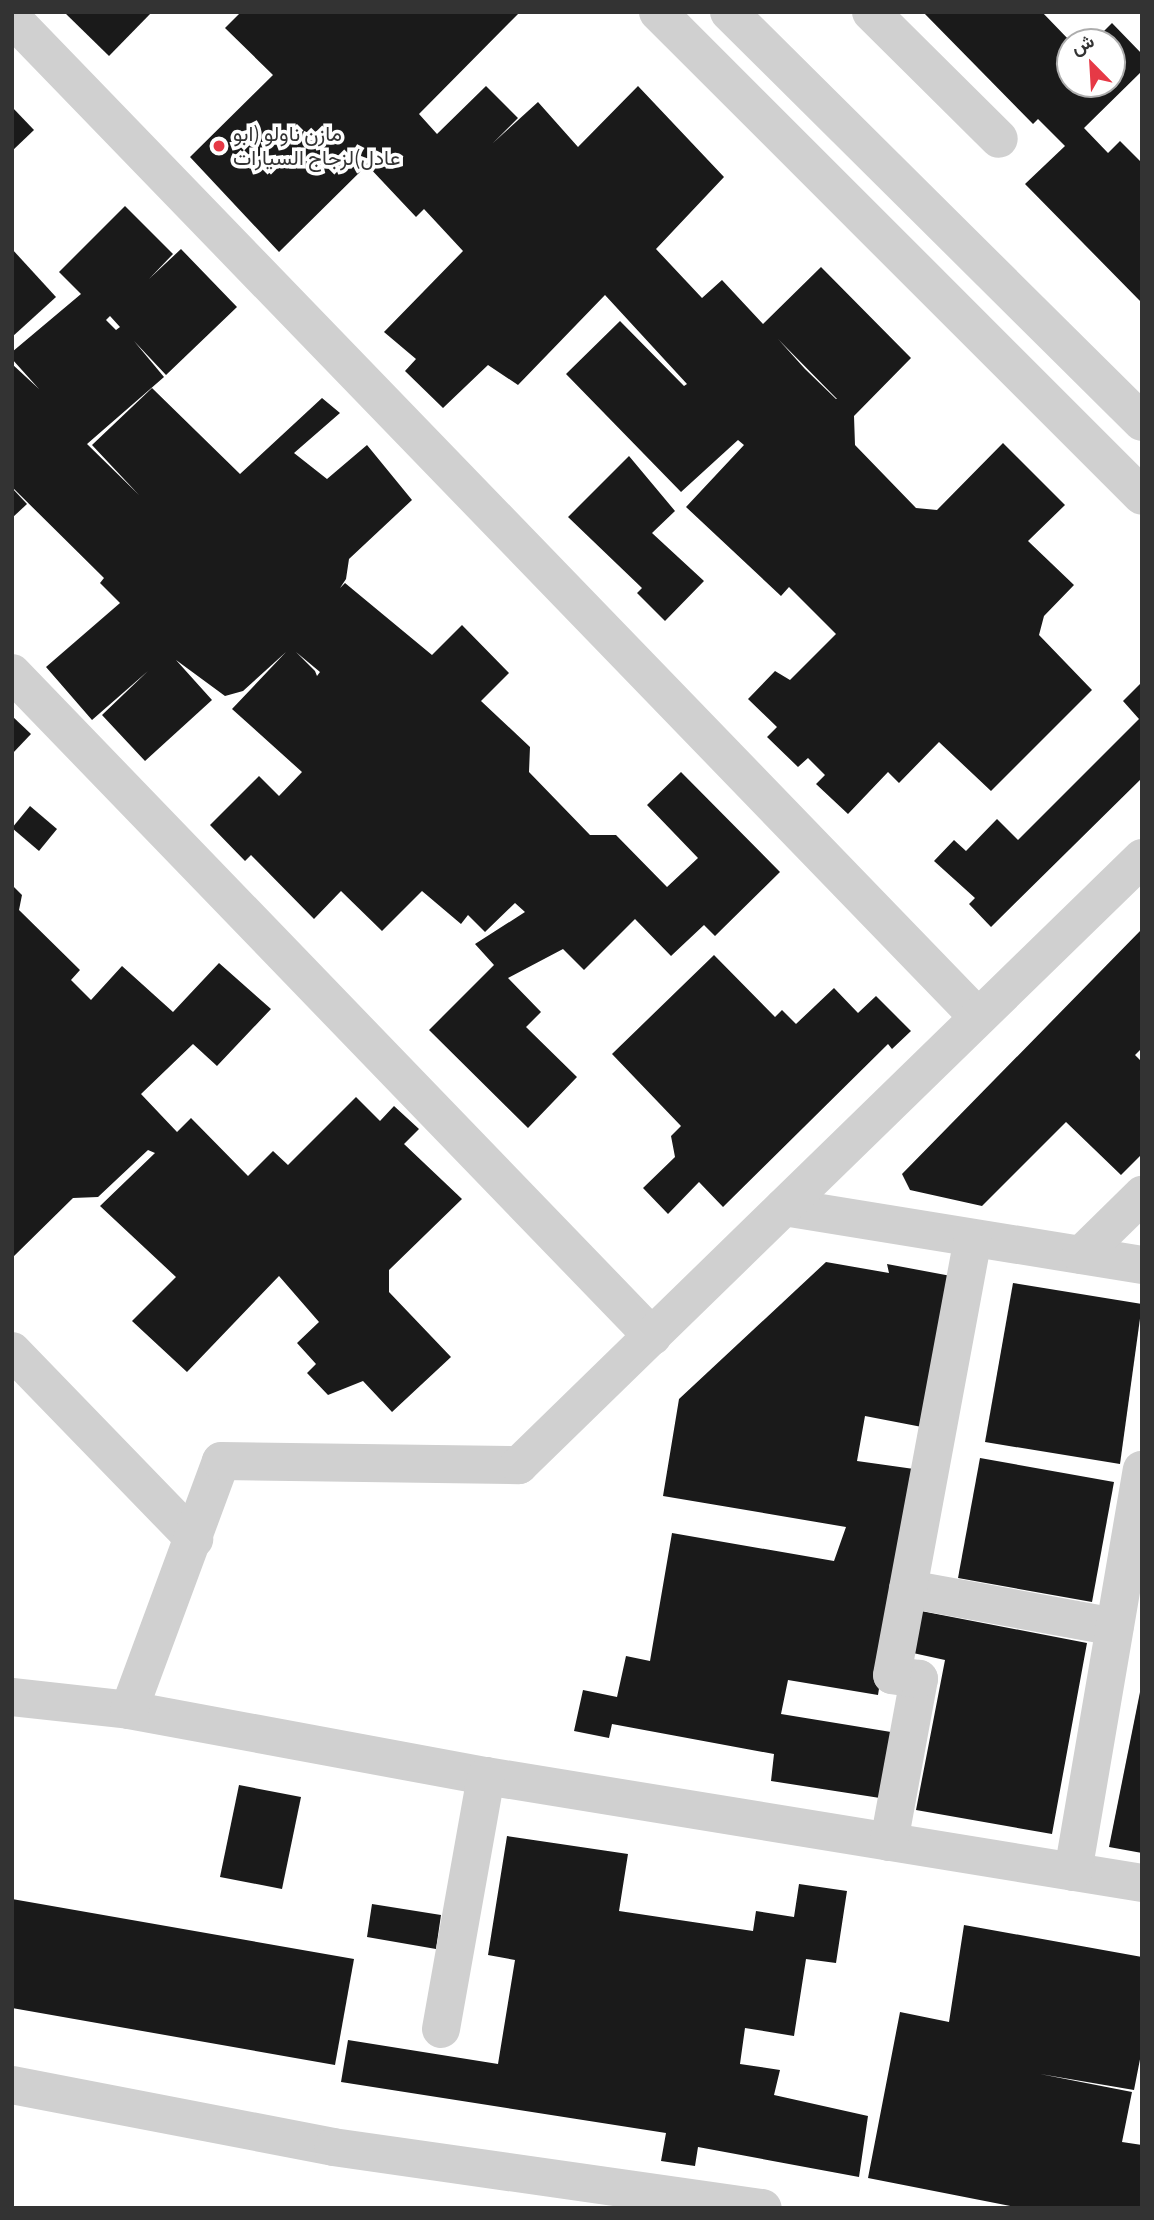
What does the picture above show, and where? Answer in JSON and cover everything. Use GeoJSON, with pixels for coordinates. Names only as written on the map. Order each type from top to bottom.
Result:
{"type":"FeatureCollection","features":[{"type":"Feature","properties":{"kind":"street"},"geometry":{"type":"LineString","coordinates":[[658,12],[1142,496]]}},
{"type":"Feature","properties":{"kind":"street"},"geometry":{"type":"LineString","coordinates":[[729,12],[1142,422]]}},
{"type":"Feature","properties":{"kind":"street"},"geometry":{"type":"LineString","coordinates":[[870,12],[999,139]]}},
{"type":"Feature","properties":{"kind":"street"},"geometry":{"type":"LineString","coordinates":[[12,18],[978,1017]]}},
{"type":"Feature","properties":{"kind":"street"},"geometry":{"type":"LineString","coordinates":[[12,673],[652,1336]]}},
{"type":"Feature","properties":{"kind":"street"},"geometry":{"type":"LineString","coordinates":[[129,1710],[194,1539],[220,1461],[519,1465],[1142,858]]}},
{"type":"Feature","properties":{"kind":"street"},"geometry":{"type":"LineString","coordinates":[[1081,1255],[1142,1195]]}},
{"type":"Feature","properties":{"kind":"street"},"geometry":{"type":"LineString","coordinates":[[784,1207],[1142,1265]]}},
{"type":"Feature","properties":{"kind":"street"},"geometry":{"type":"LineString","coordinates":[[889,1842],[919,1679],[892,1675],[973,1238]]}},
{"type":"Feature","properties":{"kind":"street"},"geometry":{"type":"LineString","coordinates":[[12,1351],[194,1539]]}},
{"type":"Feature","properties":{"kind":"street"},"geometry":{"type":"LineString","coordinates":[[1073,1872],[1142,1470]]}},
{"type":"Feature","properties":{"kind":"street"},"geometry":{"type":"LineString","coordinates":[[908,1589],[1115,1626]]}},
{"type":"Feature","properties":{"kind":"street"},"geometry":{"type":"LineString","coordinates":[[12,1697],[129,1710],[486,1776],[1142,1883]]}},
{"type":"Feature","properties":{"kind":"street"},"geometry":{"type":"LineString","coordinates":[[441,2029],[486,1776]]}},
{"type":"Feature","properties":{"kind":"street"},"geometry":{"type":"LineString","coordinates":[[12,2085],[333,2147],[763,2208]]}},
{"type":"Feature","properties":{"kind":"building"},"geometry":{"type":"Polygon","coordinates":[[[64,12],[152,12],[109,56],[64,12]]]}},
{"type":"Feature","properties":{"kind":"building"},"geometry":{"type":"Polygon","coordinates":[[[241,12],[520,12],[419,114],[437,134],[486,86],[518,118],[493,143],[538,102],[578,147],[638,86],[724,177],[656,249],[702,298],[722,280],[763,324],[821,267],[911,358],[854,416],[855,445],[916,508],[937,510],[1003,443],[1065,505],[1028,541],[1074,585],[1044,616],[1039,635],[1092,690],[991,791],[939,742],[899,783],[888,772],[848,814],[816,784],[825,775],[808,758],[798,767],[767,737],[777,727],[748,699],[775,671],[790,680],[836,634],[789,587],[781,596],[686,507],[744,445],[738,440],[681,492],[566,374],[620,321],[684,386],[687,384],[605,295],[518,385],[488,365],[443,408],[405,371],[416,359],[384,332],[463,251],[424,209],[416,217],[367,165],[279,252],[190,157],[273,75],[225,28],[241,12]],[[778,339],[805,369],[837,399],[778,339]]]}},
{"type":"Feature","properties":{"kind":"building"},"geometry":{"type":"Polygon","coordinates":[[[923,12],[1042,12],[1057,28],[1056,98],[1115,98],[1084,128],[1108,153],[1120,141],[1142,163],[1142,303],[1025,184],[1065,146],[1038,119],[1033,124],[923,12]]]}},
{"type":"Feature","properties":{"kind":"building"},"geometry":{"type":"Polygon","coordinates":[[[1126,37],[1142,54],[1142,71],[1126,87],[1126,37]]]}},
{"type":"Feature","properties":{"kind":"building"},"geometry":{"type":"Polygon","coordinates":[[[12,107],[34,130],[12,151],[12,107]]]}},
{"type":"Feature","properties":{"kind":"building"},"geometry":{"type":"Polygon","coordinates":[[[125,206],[173,254],[149,279],[181,249],[237,307],[166,375],[134,341],[164,377],[87,444],[139,495],[92,445],[152,388],[240,474],[322,398],[340,413],[294,453],[327,479],[367,445],[412,500],[349,559],[346,579],[340,588],[345,583],[432,655],[462,625],[509,673],[481,701],[530,747],[529,772],[590,835],[616,835],[667,887],[698,858],[647,805],[681,772],[780,872],[715,936],[704,925],[671,956],[635,919],[584,970],[563,949],[508,978],[541,1012],[526,1027],[577,1077],[528,1128],[429,1030],[494,965],[475,944],[525,912],[515,903],[485,932],[468,915],[461,924],[422,891],[382,931],[341,891],[314,919],[251,855],[245,861],[210,825],[259,776],[279,796],[302,772],[232,709],[286,652],[243,691],[225,696],[176,660],[212,700],[145,761],[102,715],[148,671],[92,720],[46,667],[120,603],[100,583],[104,578],[12,487],[12,364],[39,389],[12,359],[12,352],[81,294],[59,272],[125,206]],[[110,316],[106,320],[116,330],[120,327],[110,316]],[[296,652],[315,671],[317,676],[320,672],[296,652]]]}},
{"type":"Feature","properties":{"kind":"building"},"geometry":{"type":"Polygon","coordinates":[[[12,249],[56,297],[12,337],[12,249]]]}},
{"type":"Feature","properties":{"kind":"building"},"geometry":{"type":"Polygon","coordinates":[[[629,456],[675,511],[652,533],[704,581],[665,621],[637,593],[642,588],[568,517],[629,456]]]}},
{"type":"Feature","properties":{"kind":"building"},"geometry":{"type":"Polygon","coordinates":[[[12,488],[27,504],[12,518],[12,488]]]}},
{"type":"Feature","properties":{"kind":"building"},"geometry":{"type":"Polygon","coordinates":[[[1142,682],[1142,778],[991,927],[969,904],[975,898],[934,861],[954,840],[966,851],[997,819],[1018,840],[1139,719],[1123,701],[1142,682]]]}},
{"type":"Feature","properties":{"kind":"building"},"geometry":{"type":"Polygon","coordinates":[[[12,716],[31,734],[12,754],[12,716]]]}},
{"type":"Feature","properties":{"kind":"building"},"geometry":{"type":"Polygon","coordinates":[[[30,806],[57,829],[39,851],[12,828],[30,806]]]}},
{"type":"Feature","properties":{"kind":"building"},"geometry":{"type":"Polygon","coordinates":[[[12,885],[22,895],[19,910],[80,970],[71,980],[91,1000],[122,966],[173,1012],[219,963],[271,1009],[217,1066],[193,1044],[141,1094],[177,1132],[191,1118],[248,1176],[273,1151],[288,1165],[356,1097],[380,1121],[394,1106],[419,1129],[404,1144],[462,1199],[389,1270],[389,1292],[451,1357],[392,1412],[363,1381],[328,1395],[307,1373],[316,1364],[297,1343],[319,1322],[279,1276],[187,1372],[132,1321],[176,1277],[100,1206],[155,1153],[148,1150],[98,1197],[73,1198],[12,1258],[12,885]]]}},
{"type":"Feature","properties":{"kind":"building"},"geometry":{"type":"Polygon","coordinates":[[[1142,929],[1142,1048],[1135,1055],[1142,1062],[1142,1154],[1121,1175],[1066,1122],[982,1206],[910,1190],[902,1174],[1142,929]]]}},
{"type":"Feature","properties":{"kind":"building"},"geometry":{"type":"Polygon","coordinates":[[[714,955],[775,1017],[782,1010],[796,1024],[834,988],[858,1013],[876,996],[911,1031],[892,1049],[888,1044],[723,1207],[699,1182],[668,1214],[643,1188],[675,1157],[671,1136],[681,1126],[612,1054],[714,955]]]}},
{"type":"Feature","properties":{"kind":"building"},"geometry":{"type":"Polygon","coordinates":[[[826,1262],[889,1273],[887,1264],[951,1276],[922,1427],[865,1416],[857,1461],[914,1469],[878,1695],[788,1680],[781,1714],[891,1732],[880,1798],[771,1781],[774,1754],[612,1724],[609,1738],[574,1731],[583,1690],[617,1697],[626,1656],[650,1661],[672,1533],[834,1561],[846,1527],[663,1496],[679,1399],[826,1262]]]}},
{"type":"Feature","properties":{"kind":"building"},"geometry":{"type":"Polygon","coordinates":[[[1013,1283],[1142,1304],[1120,1464],[985,1442],[1013,1283]]]}},
{"type":"Feature","properties":{"kind":"building"},"geometry":{"type":"Polygon","coordinates":[[[980,1458],[1114,1482],[1092,1602],[958,1578],[980,1458]]]}},
{"type":"Feature","properties":{"kind":"building"},"geometry":{"type":"Polygon","coordinates":[[[921,1611],[1087,1643],[1052,1834],[916,1810],[945,1660],[913,1653],[921,1611]]]}},
{"type":"Feature","properties":{"kind":"building"},"geometry":{"type":"Polygon","coordinates":[[[1142,1682],[1142,1853],[1109,1847],[1142,1682]]]}},
{"type":"Feature","properties":{"kind":"building"},"geometry":{"type":"Polygon","coordinates":[[[239,1785],[301,1797],[282,1889],[220,1877],[239,1785]]]}},
{"type":"Feature","properties":{"kind":"building"},"geometry":{"type":"Polygon","coordinates":[[[507,1836],[628,1854],[619,1911],[753,1931],[756,1911],[794,1917],[799,1884],[847,1891],[836,1963],[806,1959],[794,2036],[745,2028],[740,2064],[780,2070],[774,2095],[868,2116],[859,2177],[698,2147],[695,2166],[661,2161],[666,2133],[341,2082],[348,2040],[498,2064],[515,1960],[488,1955],[507,1836]]]}},
{"type":"Feature","properties":{"kind":"building"},"geometry":{"type":"Polygon","coordinates":[[[12,1899],[354,1959],[335,2065],[12,2008],[12,1899]]]}},
{"type":"Feature","properties":{"kind":"building"},"geometry":{"type":"Polygon","coordinates":[[[372,1904],[441,1915],[436,1949],[367,1937],[372,1904]]]}},
{"type":"Feature","properties":{"kind":"building"},"geometry":{"type":"Polygon","coordinates":[[[964,1925],[1142,1957],[1142,2049],[1134,2090],[1040,2074],[1132,2092],[1122,2142],[1142,2145],[1142,2208],[1020,2208],[868,2178],[900,2012],[949,2022],[964,1925]]]}},
{"type":"Feature","properties":{"kind":"place","name":"مازن ناولو (ابو عادل)لزجاج السيارات"},"geometry":{"type":"Point","coordinates":[219,146]}}]}
